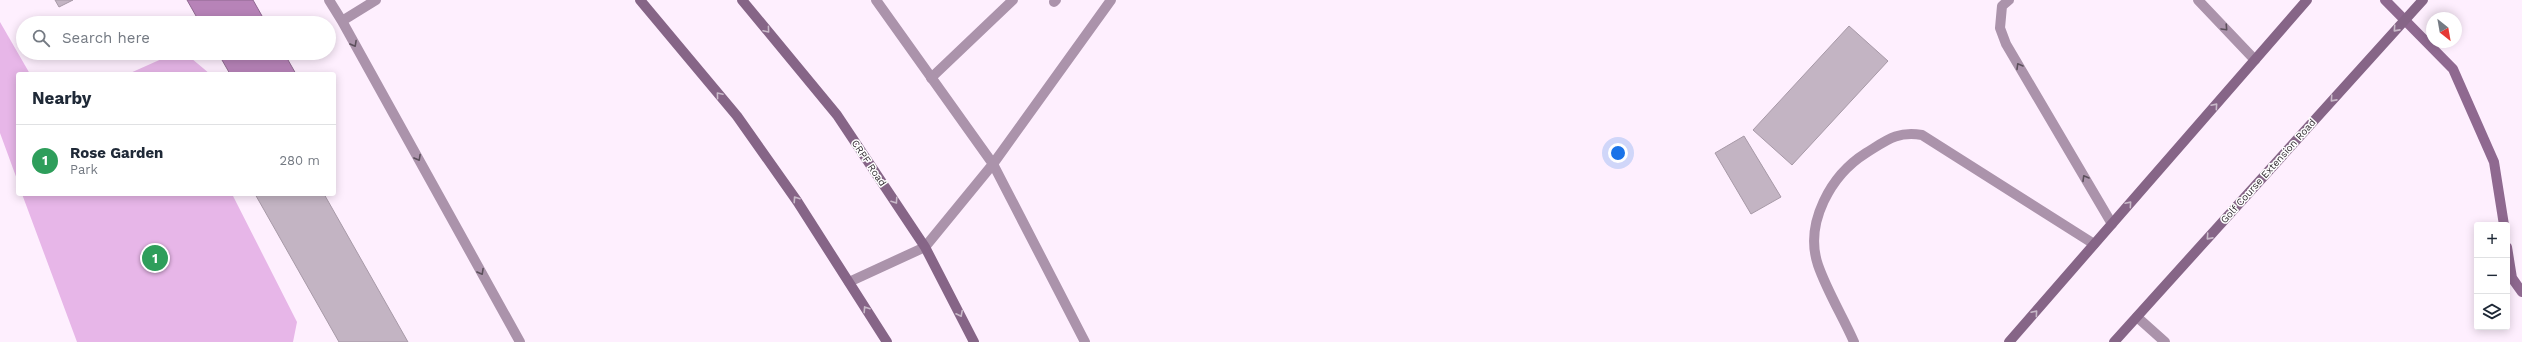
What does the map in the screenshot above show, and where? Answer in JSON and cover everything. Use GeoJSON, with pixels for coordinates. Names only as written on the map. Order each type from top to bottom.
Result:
{"type":"FeatureCollection","features":[{"type":"Feature","properties":{"kind":"main road"},"geometry":{"type":"LineString","coordinates":[[640,0],[737,116],[798,201],[887,342]]}},
{"type":"Feature","properties":{"kind":"main road","name":"CRPF Road"},"geometry":{"type":"LineString","coordinates":[[742,0],[837,115],[925,247],[974,342]]}},
{"type":"Feature","properties":{"kind":"main road"},"geometry":{"type":"LineString","coordinates":[[2009,342],[2307,0]]}},
{"type":"Feature","properties":{"kind":"main road","name":"Golf Course Extension Road"},"geometry":{"type":"LineString","coordinates":[[2114,342],[2423,0]]}},
{"type":"Feature","properties":{"kind":"street"},"geometry":{"type":"LineString","coordinates":[[329,0],[520,342]]}},
{"type":"Feature","properties":{"kind":"street"},"geometry":{"type":"LineString","coordinates":[[342,21],[376,0]]}},
{"type":"Feature","properties":{"kind":"street"},"geometry":{"type":"LineString","coordinates":[[876,0],[993,164],[1085,342]]}},
{"type":"Feature","properties":{"kind":"street"},"geometry":{"type":"LineString","coordinates":[[931,78],[1013,0]]}},
{"type":"Feature","properties":{"kind":"street"},"geometry":{"type":"LineString","coordinates":[[850,282],[925,247],[993,164],[1111,0]]}},
{"type":"Feature","properties":{"kind":"street"},"geometry":{"type":"LineString","coordinates":[[2009,0],[2002,6],[2000,28],[2006,44],[2112,224]]}},
{"type":"Feature","properties":{"kind":"street"},"geometry":{"type":"LineString","coordinates":[[2198,0],[2255,60]]}},
{"type":"Feature","properties":{"kind":"street"},"geometry":{"type":"LineString","coordinates":[[1854,342],[1818,264],[1814,243],[1819,210],[1831,188],[1852,161],[1887,140],[1906,132],[1922,135],[2094,244]]}},
{"type":"Feature","properties":{"kind":"street"},"geometry":{"type":"LineString","coordinates":[[2137,317],[2165,342]]}},
{"type":"Feature","properties":{"kind":"shaded area"},"geometry":{"type":"Polygon","coordinates":[[[187,0],[253,0],[262,16],[196,16],[187,0]]]}},
{"type":"Feature","properties":{"kind":"shaded area"},"geometry":{"type":"Polygon","coordinates":[[[0,22],[16,50],[16,60],[22,60],[29,72],[16,72],[16,177],[0,133],[0,22]]]}},
{"type":"Feature","properties":{"kind":"shaded area"},"geometry":{"type":"Polygon","coordinates":[[[159,60],[193,60],[208,72],[132,72],[159,60]]]}},
{"type":"Feature","properties":{"kind":"shaded area"},"geometry":{"type":"Polygon","coordinates":[[[222,60],[288,60],[295,72],[229,72],[222,60]]]}},
{"type":"Feature","properties":{"kind":"shaded area"},"geometry":{"type":"Polygon","coordinates":[[[23,196],[233,196],[297,322],[293,342],[77,342],[23,196]]]}},
{"type":"Feature","properties":{"kind":"building"},"geometry":{"type":"Polygon","coordinates":[[[55,0],[73,0],[59,7],[55,0]]]}},
{"type":"Feature","properties":{"kind":"building"},"geometry":{"type":"Polygon","coordinates":[[[1849,26],[1888,61],[1792,165],[1753,130],[1849,26]]]}},
{"type":"Feature","properties":{"kind":"building"},"geometry":{"type":"Polygon","coordinates":[[[1744,136],[1781,197],[1751,214],[1715,153],[1744,136]]]}},
{"type":"Feature","properties":{"kind":"building"},"geometry":{"type":"Polygon","coordinates":[[[256,196],[325,196],[408,342],[339,342],[256,196]]]}},
{"type":"Feature","properties":{"kind":"waterway"},"geometry":{"type":"LineString","coordinates":[[2385,0],[2453,69],[2494,162],[2504,222]]}},
{"type":"Feature","properties":{"kind":"waterway"},"geometry":{"type":"LineString","coordinates":[[2509,258],[2512,278],[2522,292]]}},
{"type":"Feature","properties":{"kind":"place","name":"Rose Garden"},"geometry":{"type":"Point","coordinates":[155,258]}}]}
